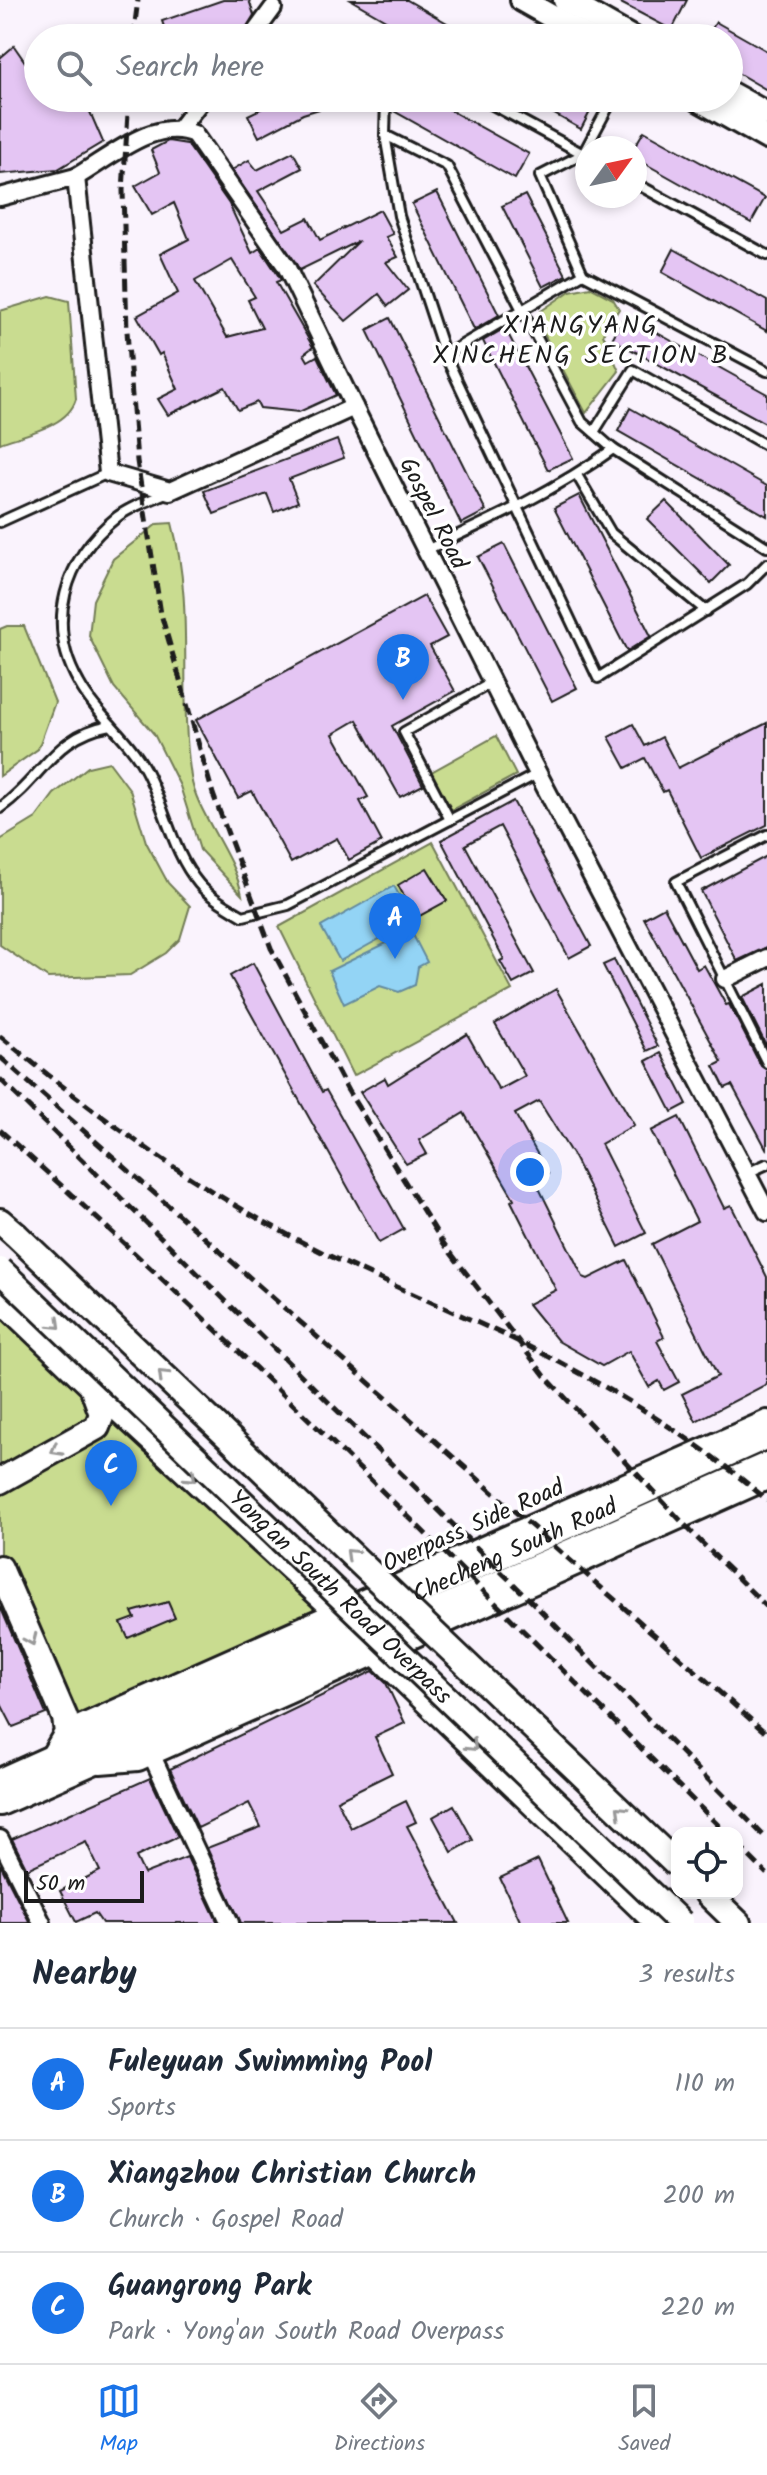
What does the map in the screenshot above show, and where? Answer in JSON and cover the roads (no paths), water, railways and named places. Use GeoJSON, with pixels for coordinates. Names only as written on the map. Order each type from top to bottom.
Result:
{"type":"FeatureCollection","features":[{"type":"Feature","properties":{"kind":"main road","name":"Yong'an South Road Overpass"},"geometry":{"type":"LineString","coordinates":[[8,1227],[671,1859]]}},
{"type":"Feature","properties":{"kind":"main road","name":"Yong'an South Road Overpass"},"geometry":{"type":"LineString","coordinates":[[0,1270],[681,1923]]}},
{"type":"Feature","properties":{"kind":"main road"},"geometry":{"type":"LineString","coordinates":[[0,1298],[92,1386],[102,1414],[97,1427],[0,1481]]}},
{"type":"Feature","properties":{"kind":"main road","name":"Checheng South Road"},"geometry":{"type":"LineString","coordinates":[[0,1781],[767,1436]]}},
{"type":"Feature","properties":{"kind":"main road","name":"Checheng South Road"},"geometry":{"type":"LineString","coordinates":[[0,1803],[767,1465]]}},
{"type":"Feature","properties":{"kind":"main road"},"geometry":{"type":"LineString","coordinates":[[0,1568],[65,1718],[67,1733],[53,1757]]}},
{"type":"Feature","properties":{"kind":"main road"},"geometry":{"type":"LineString","coordinates":[[713,1899],[738,1923]]}},
{"type":"Feature","properties":{"kind":"street"},"geometry":{"type":"LineString","coordinates":[[522,0],[564,24]]}},
{"type":"Feature","properties":{"kind":"street"},"geometry":{"type":"LineString","coordinates":[[565,0],[607,24]]}},
{"type":"Feature","properties":{"kind":"street"},"geometry":{"type":"LineString","coordinates":[[261,24],[273,8]]}},
{"type":"Feature","properties":{"kind":"street"},"geometry":{"type":"LineString","coordinates":[[743,101],[767,114]]}},
{"type":"Feature","properties":{"kind":"street"},"geometry":{"type":"LineString","coordinates":[[0,197],[76,177],[154,132],[180,128],[192,112]]}},
{"type":"Feature","properties":{"kind":"street"},"geometry":{"type":"LineString","coordinates":[[721,112],[767,138]]}},
{"type":"Feature","properties":{"kind":"street","name":"Gospel Road"},"geometry":{"type":"LineString","coordinates":[[180,128],[194,134],[286,266],[538,774],[767,1212]]}},
{"type":"Feature","properties":{"kind":"street"},"geometry":{"type":"LineString","coordinates":[[76,177],[108,473],[170,491],[354,407]]}},
{"type":"Feature","properties":{"kind":"street"},"geometry":{"type":"LineString","coordinates":[[725,979],[767,958]]}},
{"type":"Feature","properties":{"kind":"street"},"geometry":{"type":"LineString","coordinates":[[92,1386],[338,1613]]}},
{"type":"Feature","properties":{"kind":"street","name":"Overpass Side Road"},"geometry":{"type":"LineString","coordinates":[[67,1733],[767,1422]]}},
{"type":"Feature","properties":{"kind":"street"},"geometry":{"type":"LineString","coordinates":[[91,1763],[138,1759],[767,1478]]}},
{"type":"Feature","properties":{"kind":"street"},"geometry":{"type":"LineString","coordinates":[[375,1653],[656,1923]]}},
{"type":"Feature","properties":{"kind":"street"},"geometry":{"type":"LineString","coordinates":[[153,1758],[230,1923]]}},
{"type":"Feature","properties":{"kind":"street"},"geometry":{"type":"LineString","coordinates":[[0,1839],[42,1923]]}},
{"type":"Feature","properties":{"kind":"lane"},"geometry":{"type":"LineString","coordinates":[[386,112],[385,135],[399,216],[445,355],[598,678],[747,584],[767,564]]}},
{"type":"Feature","properties":{"kind":"lane"},"geometry":{"type":"LineString","coordinates":[[505,112],[575,150]]}},
{"type":"Feature","properties":{"kind":"lane"},"geometry":{"type":"LineString","coordinates":[[595,136],[606,112]]}},
{"type":"Feature","properties":{"kind":"lane"},"geometry":{"type":"LineString","coordinates":[[385,135],[447,166],[582,422],[613,449],[767,547]]}},
{"type":"Feature","properties":{"kind":"lane"},"geometry":{"type":"LineString","coordinates":[[575,160],[540,176],[583,274],[767,371]]}},
{"type":"Feature","properties":{"kind":"lane"},"geometry":{"type":"LineString","coordinates":[[647,190],[767,255]]}},
{"type":"Feature","properties":{"kind":"lane"},"geometry":{"type":"LineString","coordinates":[[445,355],[583,274]]}},
{"type":"Feature","properties":{"kind":"lane"},"geometry":{"type":"LineString","coordinates":[[594,432],[633,370],[767,446]]}},
{"type":"Feature","properties":{"kind":"lane"},"geometry":{"type":"LineString","coordinates":[[426,550],[516,509],[577,475],[613,449]]}},
{"type":"Feature","properties":{"kind":"lane"},"geometry":{"type":"LineString","coordinates":[[0,522],[108,473]]}},
{"type":"Feature","properties":{"kind":"lane"},"geometry":{"type":"LineString","coordinates":[[577,475],[611,533],[706,611]]}},
{"type":"Feature","properties":{"kind":"lane"},"geometry":{"type":"LineString","coordinates":[[170,491],[118,516],[93,543],[72,572],[60,614],[64,651],[79,684],[130,745],[145,768],[179,852],[199,883],[243,916],[288,905],[538,774]]}},
{"type":"Feature","properties":{"kind":"lane"},"geometry":{"type":"LineString","coordinates":[[450,820],[404,732],[492,682]]}},
{"type":"Feature","properties":{"kind":"lane"},"geometry":{"type":"LineString","coordinates":[[0,808],[31,781],[62,744],[91,728],[111,725]]}},
{"type":"Feature","properties":{"kind":"lane"},"geometry":{"type":"LineString","coordinates":[[767,835],[676,882],[767,1063]]}},
{"type":"Feature","properties":{"kind":"lane"},"geometry":{"type":"LineString","coordinates":[[747,1173],[767,1164]]}},
{"type":"Feature","properties":{"kind":"water"},"geometry":{"type":"Polygon","coordinates":[[[394,886],[413,920],[340,961],[321,927],[394,886]]]}},
{"type":"Feature","properties":{"kind":"water"},"geometry":{"type":"Polygon","coordinates":[[[411,931],[427,962],[418,967],[415,985],[399,992],[380,986],[344,1004],[329,971],[411,931]]]}},
{"type":"Feature","properties":{"kind":"railway"},"geometry":{"type":"LineString","coordinates":[[135,24],[138,0]]}},
{"type":"Feature","properties":{"kind":"railway"},"geometry":{"type":"LineString","coordinates":[[128,112],[123,190],[127,331],[137,461],[161,614],[213,794],[271,948],[348,1091],[444,1244],[545,1376],[699,1540],[767,1607]]}},
{"type":"Feature","properties":{"kind":"railway"},"geometry":{"type":"LineString","coordinates":[[0,1036],[132,1138],[236,1206],[301,1242],[580,1373],[708,1453],[767,1500]]}},
{"type":"Feature","properties":{"kind":"railway"},"geometry":{"type":"LineString","coordinates":[[0,1057],[767,1734]]}},
{"type":"Feature","properties":{"kind":"railway"},"geometry":{"type":"LineString","coordinates":[[0,1079],[537,1607],[767,1839]]}},
{"type":"Feature","properties":{"kind":"railway"},"geometry":{"type":"LineString","coordinates":[[0,1130],[277,1389],[720,1827]]}},
{"type":"Feature","properties":{"kind":"railway"},"geometry":{"type":"LineString","coordinates":[[743,1850],[767,1874]]}},
{"type":"Feature","properties":{"kind":"place","name":"Xiangzhou Christian Church"},"geometry":{"type":"Point","coordinates":[403,700]}},
{"type":"Feature","properties":{"kind":"place","name":"Fuleyuan Swimming Pool"},"geometry":{"type":"Point","coordinates":[395,959]}},
{"type":"Feature","properties":{"kind":"place","name":"Guangrong Park"},"geometry":{"type":"Point","coordinates":[111,1506]}},
{"type":"Feature","properties":{"kind":"district","name":"XIANGYANG XINCHENG SECTION B"},"geometry":{"type":"Point","coordinates":[581,339]}}]}
